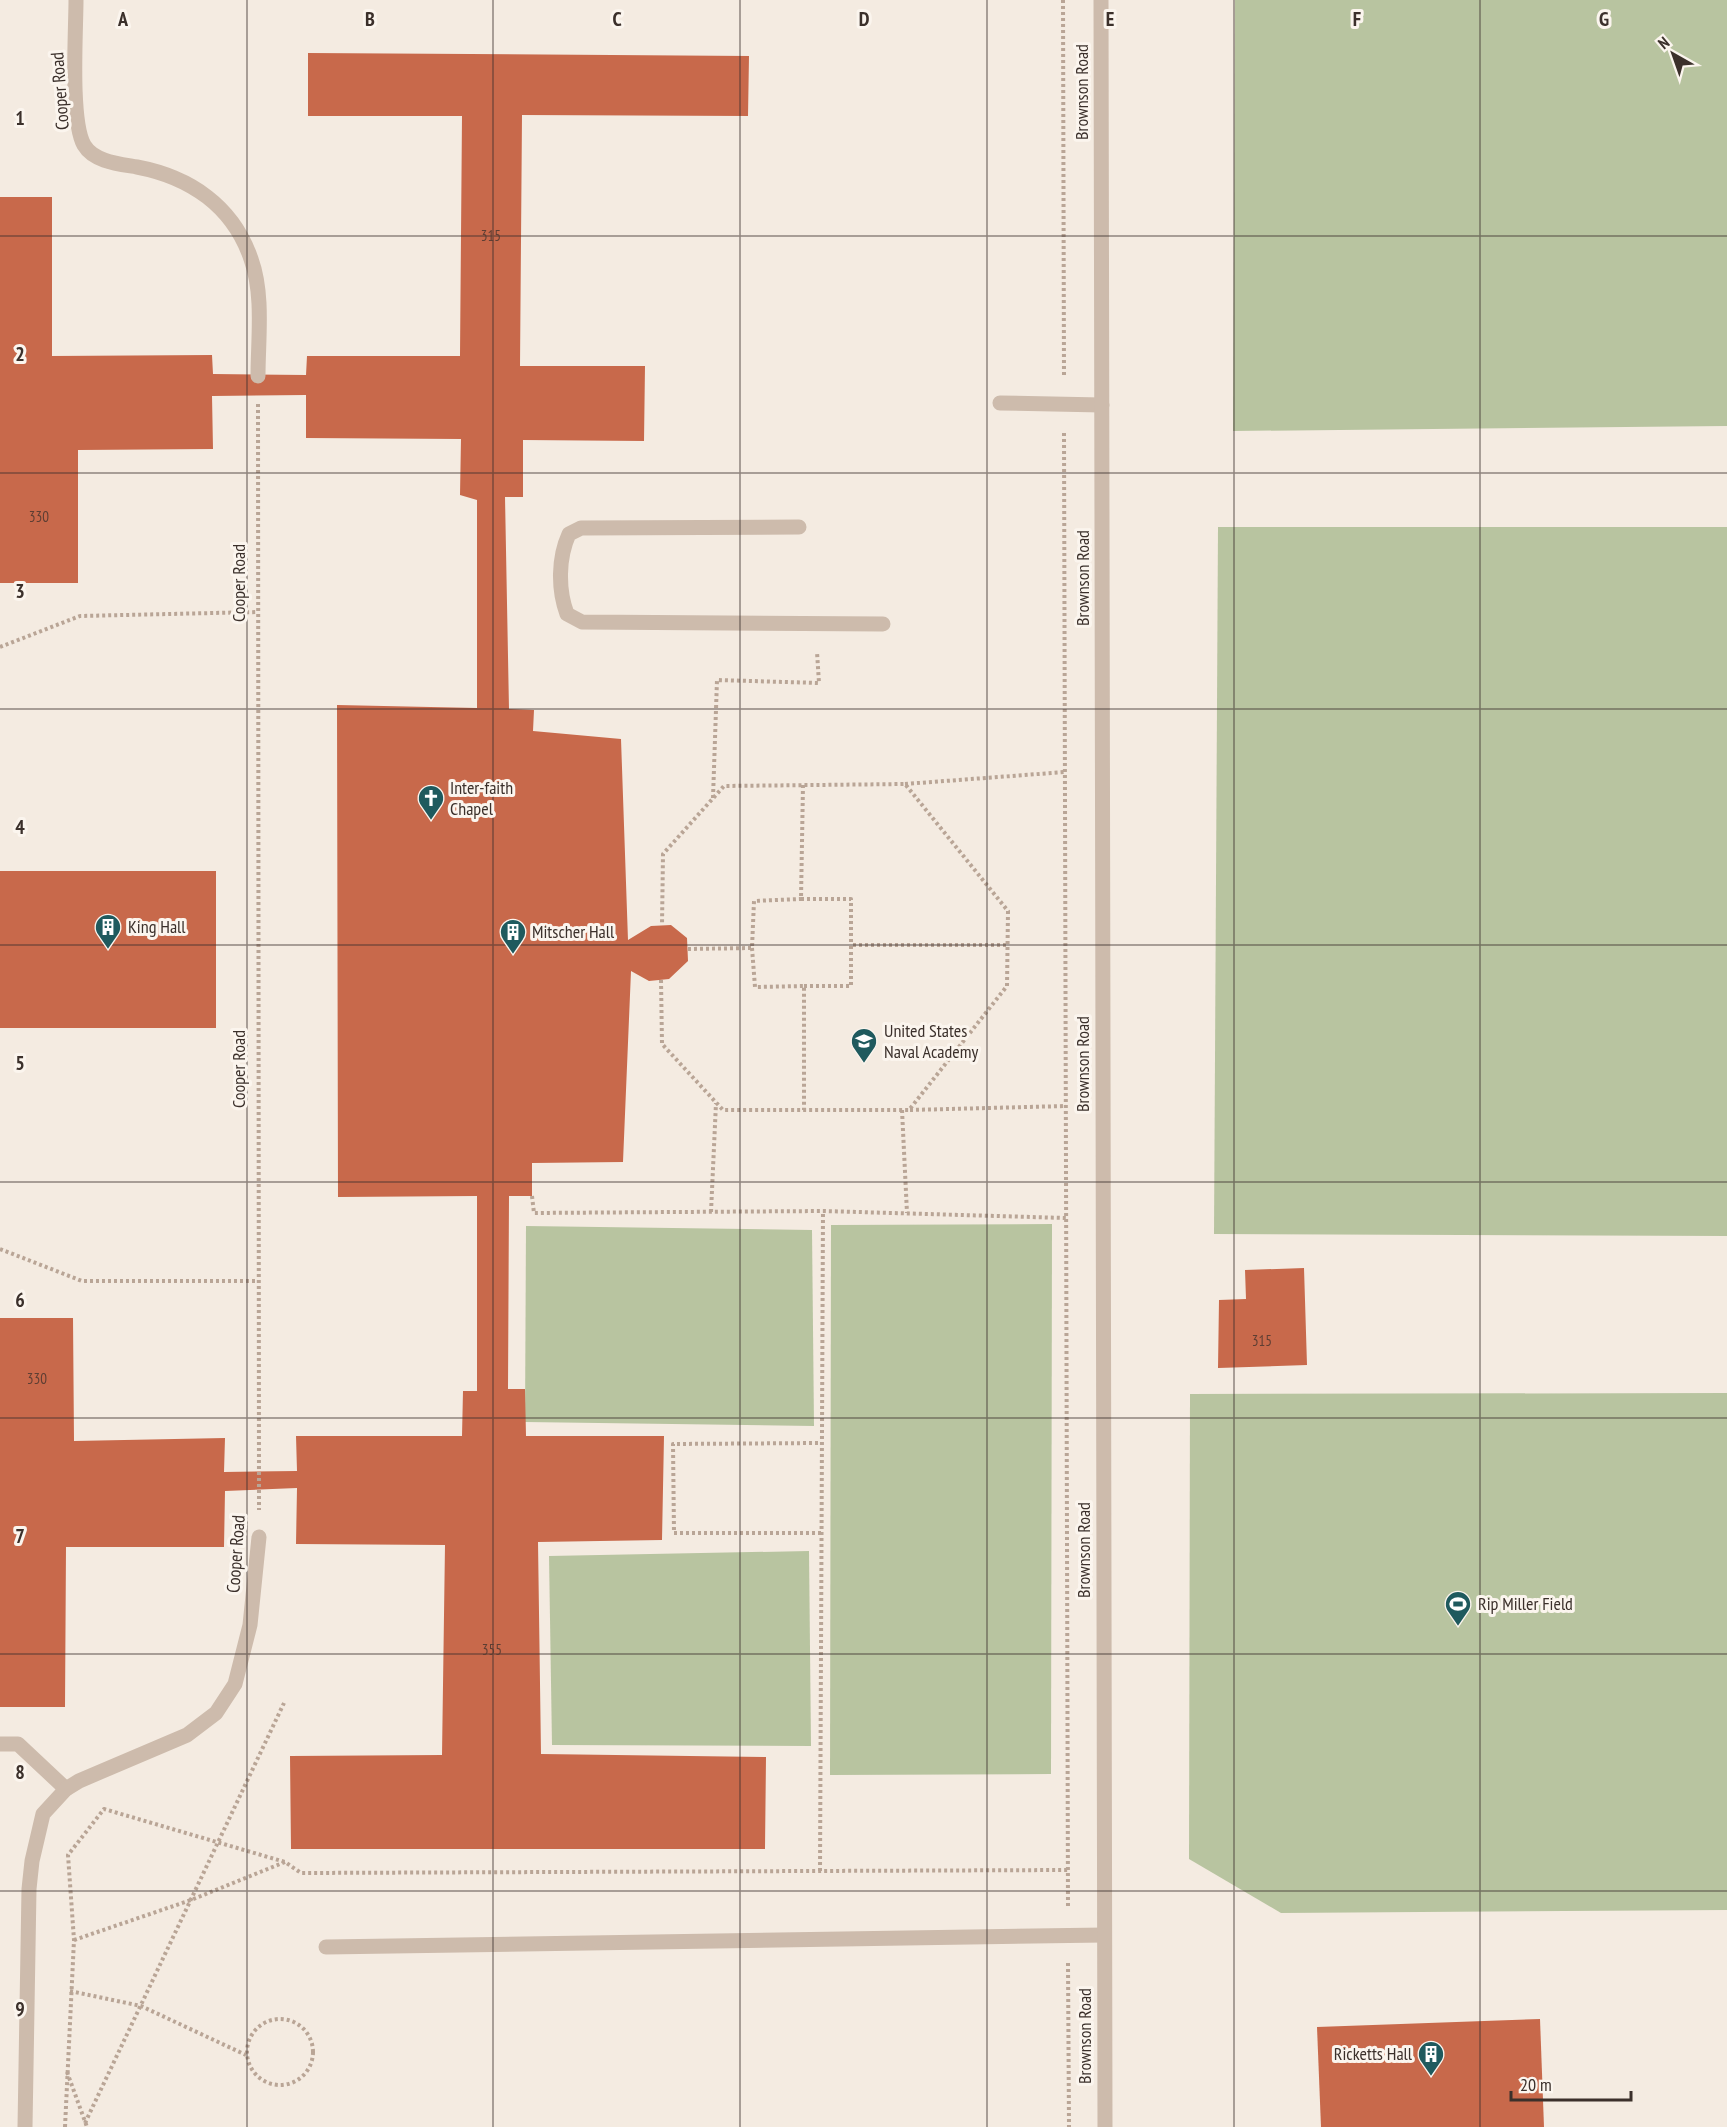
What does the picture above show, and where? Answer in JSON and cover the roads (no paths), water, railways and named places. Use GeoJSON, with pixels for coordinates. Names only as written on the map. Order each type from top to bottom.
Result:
{"type":"FeatureCollection","features":[{"type":"Feature","properties":{"kind":"street","name":"Cooper Road"},"geometry":{"type":"LineString","coordinates":[[76,0],[77,116],[84,145],[106,161],[183,179],[212,201],[237,229],[251,260],[259,306],[258,376]]}},
{"type":"Feature","properties":{"kind":"street","name":"Brownson Road"},"geometry":{"type":"LineString","coordinates":[[1101,0],[1105,2127]]}},
{"type":"Feature","properties":{"kind":"street"},"geometry":{"type":"LineString","coordinates":[[1000,403],[1102,405]]}},
{"type":"Feature","properties":{"kind":"street"},"geometry":{"type":"LineString","coordinates":[[799,527],[581,528],[569,534],[562,550],[562,600],[567,614],[582,621],[883,624]]}},
{"type":"Feature","properties":{"kind":"street","name":"Cooper Road"},"geometry":{"type":"LineString","coordinates":[[25,2127],[29,1889],[36,1834],[43,1814],[66,1789],[79,1781],[187,1735],[216,1713],[235,1684],[250,1625],[259,1537]]}},
{"type":"Feature","properties":{"kind":"street"},"geometry":{"type":"LineString","coordinates":[[0,1744],[18,1744],[66,1789]]}},
{"type":"Feature","properties":{"kind":"street"},"geometry":{"type":"LineString","coordinates":[[326,1947],[1068,1938],[1104,1935]]}},
{"type":"Feature","properties":{"kind":"place","name":"Inter-faith Chapel"},"geometry":{"type":"Point","coordinates":[431,821]}},
{"type":"Feature","properties":{"kind":"place","name":"King Hall"},"geometry":{"type":"Point","coordinates":[108,950]}},
{"type":"Feature","properties":{"kind":"place","name":"Mitscher Hall"},"geometry":{"type":"Point","coordinates":[513,955]}},
{"type":"Feature","properties":{"kind":"place","name":"United States Naval Academy"},"geometry":{"type":"Point","coordinates":[864,1064]}},
{"type":"Feature","properties":{"kind":"place","name":"Rip Miller Field"},"geometry":{"type":"Point","coordinates":[1458,1627]}},
{"type":"Feature","properties":{"kind":"place","name":"Ricketts Hall"},"geometry":{"type":"Point","coordinates":[1431,2077]}}]}
